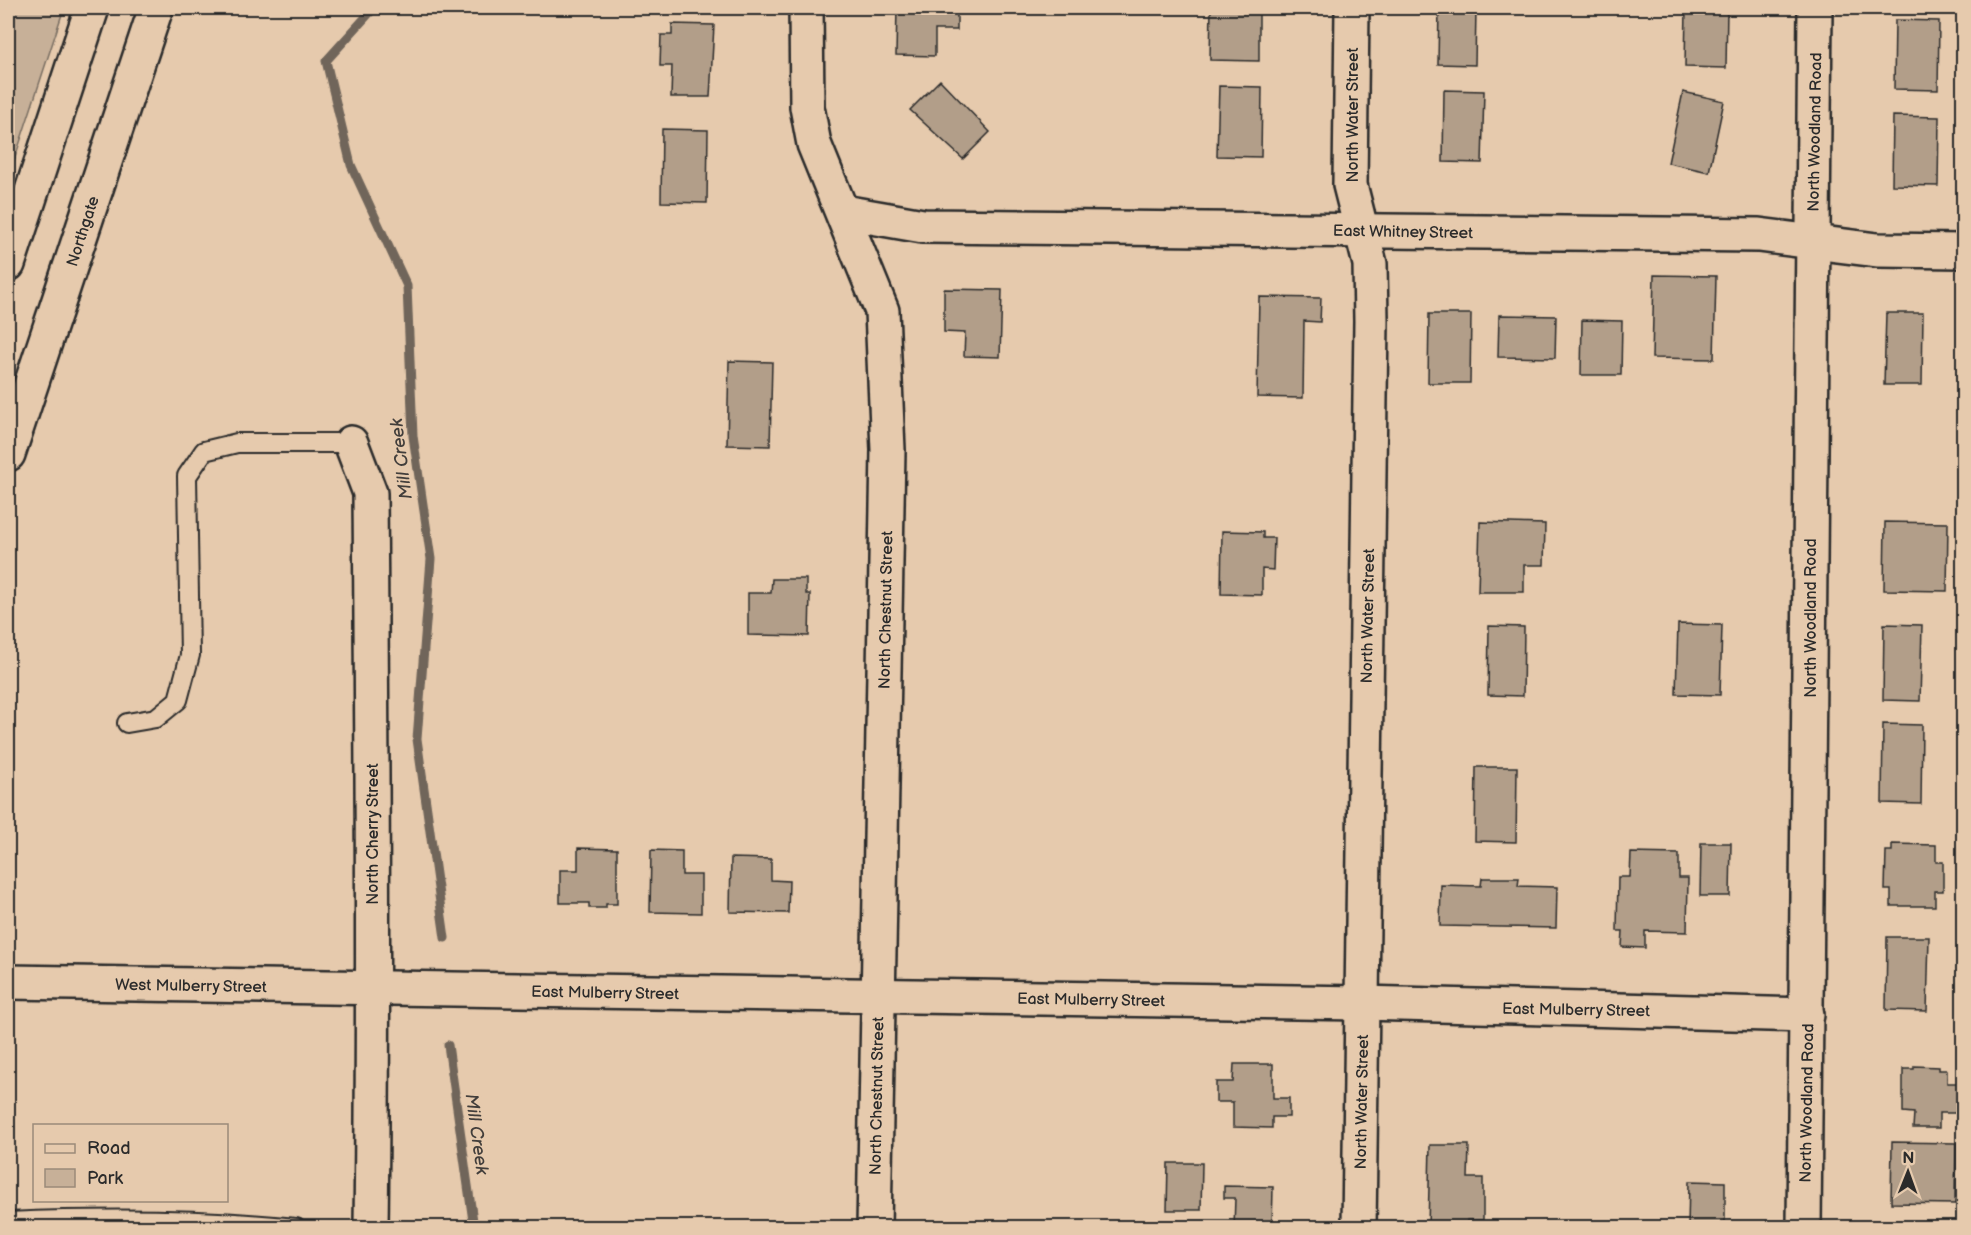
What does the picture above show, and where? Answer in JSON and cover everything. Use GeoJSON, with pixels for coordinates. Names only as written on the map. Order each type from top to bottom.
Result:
{"type":"FeatureCollection","features":[{"type":"Feature","properties":{"kind":"street"},"geometry":{"type":"LineString","coordinates":[[8,264],[92,8]]}},
{"type":"Feature","properties":{"kind":"street","name":"Northgate"},"geometry":{"type":"LineString","coordinates":[[8,454],[156,8]]}},
{"type":"Feature","properties":{"kind":"street","name":"North Chestnut Street"},"geometry":{"type":"LineString","coordinates":[[806,8],[807,107],[814,144],[882,311],[888,450],[874,1227]]}},
{"type":"Feature","properties":{"kind":"street","name":"North Water Street"},"geometry":{"type":"LineString","coordinates":[[1352,8],[1350,185],[1370,264],[1371,321],[1359,1227]]}},
{"type":"Feature","properties":{"kind":"street","name":"North Woodland Road"},"geometry":{"type":"LineString","coordinates":[[1804,1227],[1815,8]]}},
{"type":"Feature","properties":{"kind":"street","name":"East Whitney Street"},"geometry":{"type":"LineString","coordinates":[[843,212],[923,226],[1759,235],[1877,250],[1964,251]]}},
{"type":"Feature","properties":{"kind":"street","name":"North Cherry Street"},"geometry":{"type":"LineString","coordinates":[[351,443],[370,493],[370,860],[374,988],[371,1227]]}},
{"type":"Feature","properties":{"kind":"street","name":"West Mulberry Street"},"geometry":{"type":"LineString","coordinates":[[8,982],[374,988]]}},
{"type":"Feature","properties":{"kind":"street","name":"East Mulberry Street"},"geometry":{"type":"LineString","coordinates":[[374,988],[1362,1003],[1807,1015]]}},
{"type":"Feature","properties":{"kind":"lane"},"geometry":{"type":"LineString","coordinates":[[127,723],[156,718],[178,700],[190,654],[187,476],[204,451],[237,443],[351,443]]}},
{"type":"Feature","properties":{"kind":"lane"},"geometry":{"type":"LineString","coordinates":[[8,1222],[88,1219],[243,1222],[296,1227]]}},
{"type":"Feature","properties":{"kind":"green space"},"geometry":{"type":"Polygon","coordinates":[[[8,8],[64,8],[8,179],[8,8]]]}},
{"type":"Feature","properties":{"kind":"building"},"geometry":{"type":"Polygon","coordinates":[[[897,8],[957,8],[957,30],[935,30],[935,56],[896,55],[897,8]]]}},
{"type":"Feature","properties":{"kind":"building"},"geometry":{"type":"Polygon","coordinates":[[[1211,8],[1259,8],[1259,61],[1210,60],[1211,8]]]}},
{"type":"Feature","properties":{"kind":"building"},"geometry":{"type":"Polygon","coordinates":[[[1439,8],[1476,8],[1475,65],[1438,64],[1439,8]]]}},
{"type":"Feature","properties":{"kind":"building"},"geometry":{"type":"Polygon","coordinates":[[[1686,8],[1727,8],[1726,68],[1685,67],[1686,8]]]}},
{"type":"Feature","properties":{"kind":"building"},"geometry":{"type":"Polygon","coordinates":[[[1895,20],[1939,21],[1938,90],[1894,89],[1895,20]]]}},
{"type":"Feature","properties":{"kind":"building"},"geometry":{"type":"Polygon","coordinates":[[[672,24],[714,25],[710,97],[671,97],[672,66],[660,66],[661,35],[672,35],[672,24]]]}},
{"type":"Feature","properties":{"kind":"building"},"geometry":{"type":"Polygon","coordinates":[[[940,80],[990,132],[963,159],[910,110],[940,80]]]}},
{"type":"Feature","properties":{"kind":"building"},"geometry":{"type":"Polygon","coordinates":[[[1219,86],[1262,87],[1261,157],[1217,156],[1219,86]]]}},
{"type":"Feature","properties":{"kind":"building"},"geometry":{"type":"Polygon","coordinates":[[[1444,90],[1484,91],[1482,163],[1443,162],[1444,90]]]}},
{"type":"Feature","properties":{"kind":"building"},"geometry":{"type":"Polygon","coordinates":[[[1683,92],[1724,101],[1709,172],[1668,163],[1683,92]]]}},
{"type":"Feature","properties":{"kind":"building"},"geometry":{"type":"Polygon","coordinates":[[[1893,116],[1939,117],[1938,186],[1892,185],[1893,116]]]}},
{"type":"Feature","properties":{"kind":"building"},"geometry":{"type":"Polygon","coordinates":[[[662,129],[708,130],[707,203],[661,202],[662,129]]]}},
{"type":"Feature","properties":{"kind":"building"},"geometry":{"type":"Polygon","coordinates":[[[1654,275],[1716,276],[1714,359],[1652,358],[1654,275]]]}},
{"type":"Feature","properties":{"kind":"building"},"geometry":{"type":"Polygon","coordinates":[[[944,289],[1002,290],[1000,357],[964,356],[965,333],[944,332],[944,289]]]}},
{"type":"Feature","properties":{"kind":"building"},"geometry":{"type":"Polygon","coordinates":[[[1259,297],[1321,298],[1320,322],[1304,321],[1303,398],[1257,397],[1259,297]]]}},
{"type":"Feature","properties":{"kind":"building"},"geometry":{"type":"Polygon","coordinates":[[[1886,313],[1923,313],[1922,385],[1884,385],[1886,313]]]}},
{"type":"Feature","properties":{"kind":"building"},"geometry":{"type":"Polygon","coordinates":[[[1429,314],[1471,314],[1470,383],[1428,383],[1429,314]]]}},
{"type":"Feature","properties":{"kind":"building"},"geometry":{"type":"Polygon","coordinates":[[[1499,315],[1556,316],[1555,358],[1498,357],[1499,315]]]}},
{"type":"Feature","properties":{"kind":"building"},"geometry":{"type":"Polygon","coordinates":[[[1582,320],[1622,321],[1621,375],[1581,375],[1582,320]]]}},
{"type":"Feature","properties":{"kind":"building"},"geometry":{"type":"Polygon","coordinates":[[[729,361],[772,362],[770,446],[727,445],[729,361]]]}},
{"type":"Feature","properties":{"kind":"building"},"geometry":{"type":"Polygon","coordinates":[[[1480,522],[1545,524],[1544,565],[1524,565],[1524,592],[1478,592],[1480,522]]]}},
{"type":"Feature","properties":{"kind":"building"},"geometry":{"type":"Polygon","coordinates":[[[1885,522],[1948,523],[1947,591],[1884,590],[1885,522]]]}},
{"type":"Feature","properties":{"kind":"building"},"geometry":{"type":"Polygon","coordinates":[[[1222,531],[1263,532],[1263,538],[1274,538],[1273,570],[1262,569],[1262,595],[1221,594],[1222,531]]]}},
{"type":"Feature","properties":{"kind":"building"},"geometry":{"type":"Polygon","coordinates":[[[772,579],[806,579],[806,594],[810,594],[809,636],[748,635],[748,593],[771,593],[772,579]]]}},
{"type":"Feature","properties":{"kind":"building"},"geometry":{"type":"Polygon","coordinates":[[[1678,624],[1722,625],[1720,695],[1676,694],[1678,624]]]}},
{"type":"Feature","properties":{"kind":"building"},"geometry":{"type":"Polygon","coordinates":[[[1884,624],[1922,625],[1920,701],[1883,700],[1884,624]]]}},
{"type":"Feature","properties":{"kind":"building"},"geometry":{"type":"Polygon","coordinates":[[[1489,626],[1524,627],[1523,696],[1488,695],[1489,626]]]}},
{"type":"Feature","properties":{"kind":"building"},"geometry":{"type":"Polygon","coordinates":[[[1883,724],[1922,725],[1921,804],[1882,803],[1883,724]]]}},
{"type":"Feature","properties":{"kind":"building"},"geometry":{"type":"Polygon","coordinates":[[[1476,767],[1517,767],[1516,842],[1475,841],[1476,767]]]}},
{"type":"Feature","properties":{"kind":"building"},"geometry":{"type":"Polygon","coordinates":[[[1701,843],[1731,843],[1730,896],[1700,896],[1701,843]]]}},
{"type":"Feature","properties":{"kind":"building"},"geometry":{"type":"Polygon","coordinates":[[[1892,844],[1936,845],[1936,862],[1943,862],[1943,891],[1935,891],[1935,906],[1891,906],[1891,890],[1885,890],[1886,851],[1892,851],[1892,844]]]}},
{"type":"Feature","properties":{"kind":"building"},"geometry":{"type":"Polygon","coordinates":[[[578,848],[617,849],[617,904],[606,904],[606,908],[589,908],[589,903],[560,903],[560,870],[578,870],[578,848]]]}},
{"type":"Feature","properties":{"kind":"building"},"geometry":{"type":"Polygon","coordinates":[[[651,850],[682,851],[682,875],[701,875],[701,913],[650,912],[651,850]]]}},
{"type":"Feature","properties":{"kind":"building"},"geometry":{"type":"Polygon","coordinates":[[[1631,853],[1679,854],[1679,878],[1688,878],[1687,932],[1645,931],[1645,948],[1622,947],[1623,931],[1617,931],[1618,877],[1630,877],[1631,853]]]}},
{"type":"Feature","properties":{"kind":"building"},"geometry":{"type":"Polygon","coordinates":[[[731,858],[771,859],[771,880],[789,881],[788,913],[730,912],[731,858]]]}},
{"type":"Feature","properties":{"kind":"building"},"geometry":{"type":"Polygon","coordinates":[[[1482,878],[1519,878],[1518,886],[1557,887],[1556,928],[1440,926],[1441,885],[1481,886],[1482,878]]]}},
{"type":"Feature","properties":{"kind":"building"},"geometry":{"type":"Polygon","coordinates":[[[1887,937],[1929,937],[1927,1011],[1886,1010],[1887,937]]]}},
{"type":"Feature","properties":{"kind":"building"},"geometry":{"type":"Polygon","coordinates":[[[1234,1064],[1273,1064],[1273,1098],[1289,1098],[1289,1117],[1272,1117],[1272,1128],[1233,1127],[1233,1102],[1216,1102],[1216,1082],[1233,1082],[1234,1064]]]}},
{"type":"Feature","properties":{"kind":"building"},"geometry":{"type":"Polygon","coordinates":[[[1914,1066],[1939,1067],[1939,1070],[1947,1070],[1947,1083],[1963,1083],[1962,1113],[1939,1113],[1939,1128],[1913,1128],[1914,1113],[1903,1112],[1903,1069],[1914,1069],[1914,1066]]]}},
{"type":"Feature","properties":{"kind":"building"},"geometry":{"type":"Polygon","coordinates":[[[1892,1142],[1956,1143],[1955,1204],[1891,1203],[1892,1142]]]}},
{"type":"Feature","properties":{"kind":"building"},"geometry":{"type":"Polygon","coordinates":[[[1430,1145],[1469,1145],[1468,1178],[1483,1178],[1483,1220],[1467,1220],[1467,1228],[1428,1228],[1430,1145]]]}},
{"type":"Feature","properties":{"kind":"building"},"geometry":{"type":"Polygon","coordinates":[[[1168,1163],[1202,1163],[1201,1210],[1167,1210],[1168,1163]]]}},
{"type":"Feature","properties":{"kind":"building"},"geometry":{"type":"Polygon","coordinates":[[[1689,1181],[1725,1182],[1725,1228],[1688,1228],[1689,1181]]]}},
{"type":"Feature","properties":{"kind":"building"},"geometry":{"type":"Polygon","coordinates":[[[1224,1186],[1273,1187],[1272,1228],[1234,1228],[1235,1198],[1224,1198],[1224,1186]]]}},
{"type":"Feature","properties":{"kind":"waterway","name":"Mill Creek"},"geometry":{"type":"LineString","coordinates":[[374,8],[326,61],[351,165],[407,286],[413,436],[431,559],[417,739],[445,938]]}},
{"type":"Feature","properties":{"kind":"waterway","name":"Mill Creek"},"geometry":{"type":"LineString","coordinates":[[448,1045],[474,1228]]}}]}
